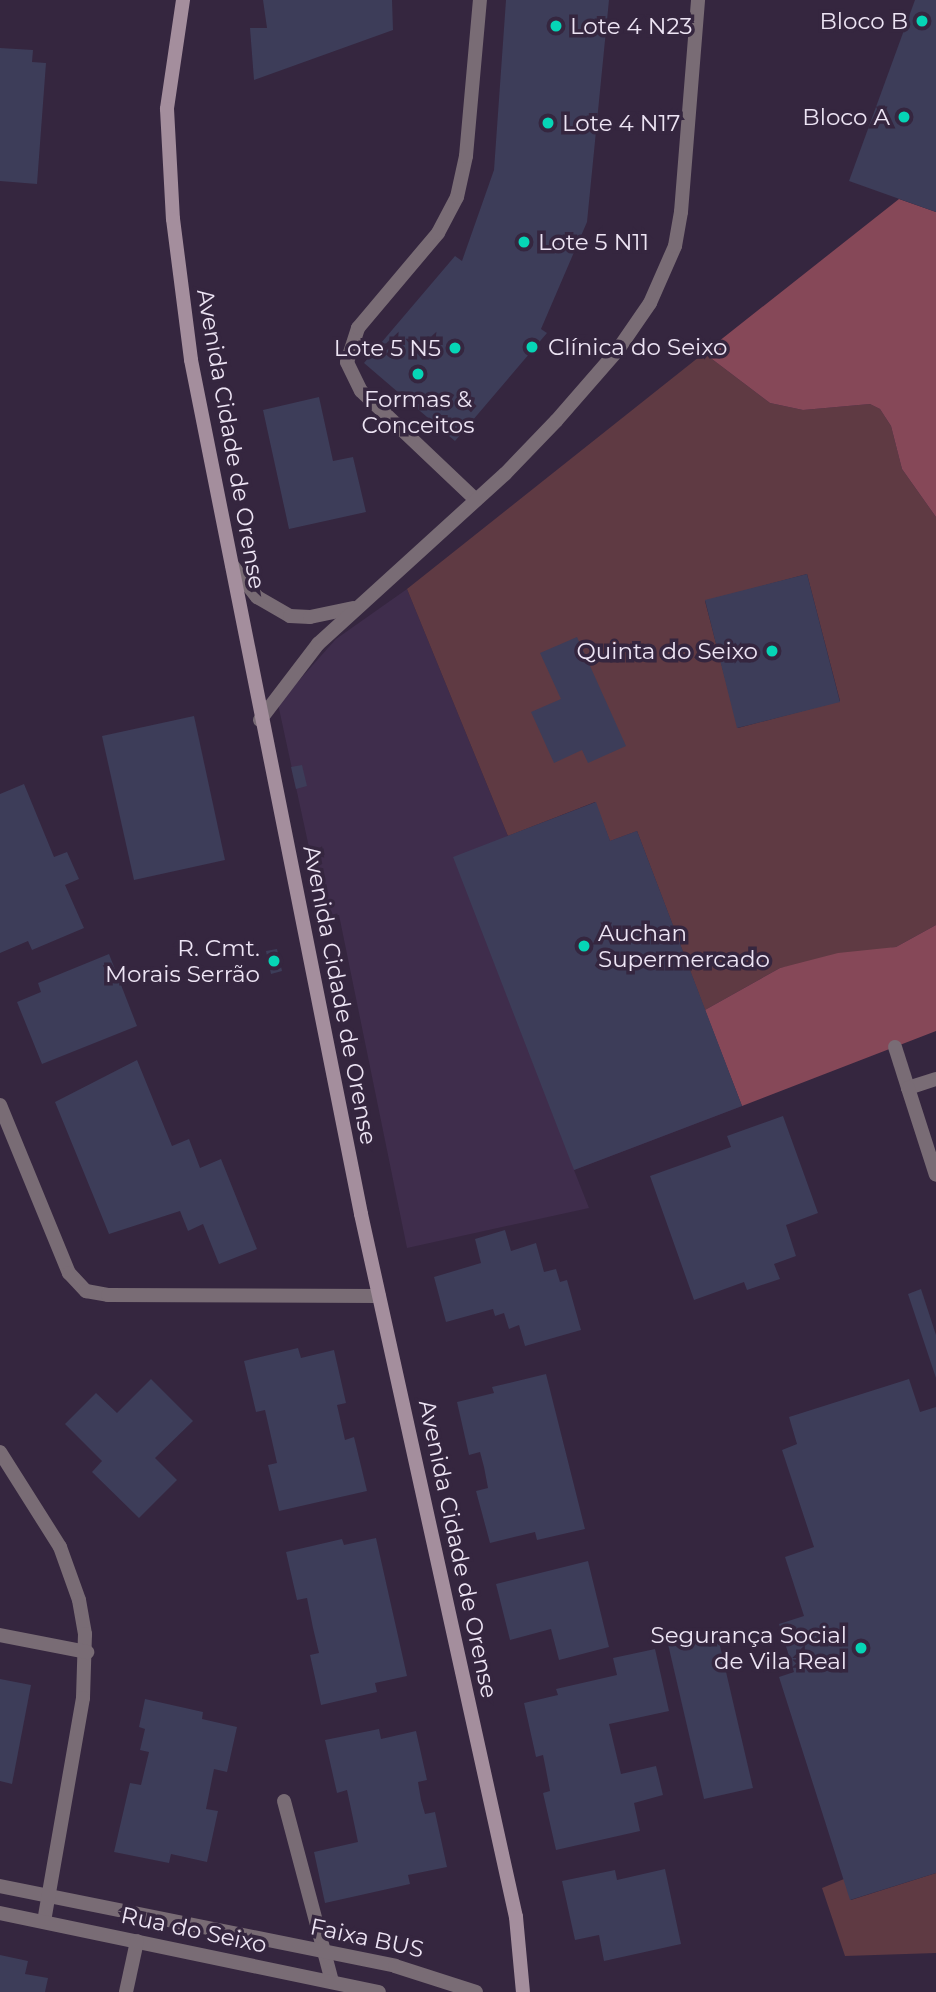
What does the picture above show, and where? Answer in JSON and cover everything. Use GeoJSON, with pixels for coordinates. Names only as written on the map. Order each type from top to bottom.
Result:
{"type":"FeatureCollection","features":[{"type":"Feature","properties":{"kind":"main road","name":"Avenida Cidade de Orense"},"geometry":{"type":"LineString","coordinates":[[183,0],[167,108],[173,219],[191,360],[260,720],[379,1296],[516,1917],[523,1992]]}},
{"type":"Feature","properties":{"kind":"street"},"geometry":{"type":"LineString","coordinates":[[476,500],[361,391],[347,362],[358,328],[438,233],[457,197],[466,156],[480,0]]}},
{"type":"Feature","properties":{"kind":"street"},"geometry":{"type":"LineString","coordinates":[[260,720],[301,663],[528,451],[617,351],[664,277],[681,212],[698,0]]}},
{"type":"Feature","properties":{"kind":"street"},"geometry":{"type":"LineString","coordinates":[[230,562],[257,597],[290,616],[310,617],[358,607]]}},
{"type":"Feature","properties":{"kind":"street"},"geometry":{"type":"LineString","coordinates":[[895,1047],[936,1175]]}},
{"type":"Feature","properties":{"kind":"street"},"geometry":{"type":"LineString","coordinates":[[908,1088],[936,1079]]}},
{"type":"Feature","properties":{"kind":"street"},"geometry":{"type":"LineString","coordinates":[[0,1105],[69,1273],[86,1291],[108,1295],[379,1296]]}},
{"type":"Feature","properties":{"kind":"street"},"geometry":{"type":"LineString","coordinates":[[0,1452],[60,1547],[79,1600],[87,1652],[83,1698],[44,1922]]}},
{"type":"Feature","properties":{"kind":"street"},"geometry":{"type":"LineString","coordinates":[[0,1635],[87,1652]]}},
{"type":"Feature","properties":{"kind":"street"},"geometry":{"type":"LineString","coordinates":[[284,1801],[332,1982]]}},
{"type":"Feature","properties":{"kind":"street","name":"Faixa BUS"},"geometry":{"type":"LineString","coordinates":[[0,1886],[431,1974],[476,1992]]}},
{"type":"Feature","properties":{"kind":"street","name":"Rua do Seixo"},"geometry":{"type":"LineString","coordinates":[[0,1913],[379,1992]]}},
{"type":"Feature","properties":{"kind":"street"},"geometry":{"type":"LineString","coordinates":[[126,1992],[137,1941]]}},
{"type":"Feature","properties":{"kind":"shaded area"},"geometry":{"type":"Polygon","coordinates":[[[899,199],[936,212],[936,517],[902,469],[891,426],[880,409],[870,404],[803,410],[770,403],[704,353],[899,199]]]}},
{"type":"Feature","properties":{"kind":"shaded area"},"geometry":{"type":"Polygon","coordinates":[[[704,353],[770,403],[803,410],[870,404],[880,409],[891,426],[902,469],[936,517],[936,925],[896,947],[780,968],[705,1010],[637,831],[610,841],[595,802],[508,836],[407,589],[704,353]],[[807,574],[705,601],[738,728],[840,701],[807,574]]]}},
{"type":"Feature","properties":{"kind":"shaded area"},"geometry":{"type":"Polygon","coordinates":[[[407,589],[508,836],[596,802],[637,831],[742,1106],[574,1170],[589,1208],[407,1248],[339,915],[324,917],[278,704],[336,639],[407,589]]]}},
{"type":"Feature","properties":{"kind":"shaded area"},"geometry":{"type":"Polygon","coordinates":[[[936,925],[936,1031],[742,1106],[705,1010],[780,968],[838,953],[896,947],[936,925]]]}},
{"type":"Feature","properties":{"kind":"shaded area"},"geometry":{"type":"Polygon","coordinates":[[[936,1873],[936,1953],[845,1956],[822,1888],[844,1879],[851,1900],[936,1873]]]}},
{"type":"Feature","properties":{"kind":"building"},"geometry":{"type":"Polygon","coordinates":[[[263,0],[392,0],[393,30],[254,80],[250,28],[267,28],[263,0]]]}},
{"type":"Feature","properties":{"kind":"building"},"geometry":{"type":"Polygon","coordinates":[[[506,0],[609,0],[587,222],[541,329],[547,333],[455,441],[364,363],[455,256],[462,261],[494,170],[506,0]]]}},
{"type":"Feature","properties":{"kind":"building","name":"Bloco A"},"geometry":{"type":"Polygon","coordinates":[[[915,0],[936,0],[936,212],[849,181],[915,0]]]}},
{"type":"Feature","properties":{"kind":"building"},"geometry":{"type":"Polygon","coordinates":[[[0,48],[33,50],[32,62],[46,63],[37,184],[0,181],[0,48]]]}},
{"type":"Feature","properties":{"kind":"building"},"geometry":{"type":"Polygon","coordinates":[[[319,397],[333,461],[353,457],[366,512],[289,529],[263,410],[319,397]]]}},
{"type":"Feature","properties":{"kind":"building","name":"Quinta do Seixo"},"geometry":{"type":"Polygon","coordinates":[[[807,574],[840,702],[737,728],[705,600],[807,574]]]}},
{"type":"Feature","properties":{"kind":"building"},"geometry":{"type":"Polygon","coordinates":[[[577,637],[626,746],[588,763],[582,750],[554,763],[531,712],[561,699],[540,653],[577,637]]]}},
{"type":"Feature","properties":{"kind":"building"},"geometry":{"type":"Polygon","coordinates":[[[194,716],[225,860],[134,880],[102,736],[194,716]]]}},
{"type":"Feature","properties":{"kind":"building"},"geometry":{"type":"Polygon","coordinates":[[[302,765],[307,786],[296,789],[291,767],[302,765]]]}},
{"type":"Feature","properties":{"kind":"building"},"geometry":{"type":"Polygon","coordinates":[[[24,784],[54,857],[67,852],[79,879],[65,885],[84,928],[32,950],[28,941],[0,953],[0,794],[24,784]]]}},
{"type":"Feature","properties":{"kind":"building","name":"Auchan Supermercado"},"geometry":{"type":"Polygon","coordinates":[[[596,802],[610,841],[637,831],[742,1106],[574,1170],[453,857],[596,802]]]}},
{"type":"Feature","properties":{"kind":"building"},"geometry":{"type":"Polygon","coordinates":[[[277,949],[282,971],[271,974],[266,951],[277,949]]]}},
{"type":"Feature","properties":{"kind":"building"},"geometry":{"type":"Polygon","coordinates":[[[109,954],[137,1026],[42,1064],[17,1002],[41,992],[38,983],[109,954]]]}},
{"type":"Feature","properties":{"kind":"building"},"geometry":{"type":"Polygon","coordinates":[[[137,1060],[172,1146],[189,1139],[200,1168],[221,1159],[257,1249],[219,1264],[203,1224],[188,1231],[180,1211],[109,1234],[55,1102],[137,1060]]]}},
{"type":"Feature","properties":{"kind":"building"},"geometry":{"type":"Polygon","coordinates":[[[783,1116],[818,1213],[786,1225],[796,1256],[774,1264],[780,1279],[747,1290],[744,1282],[694,1300],[650,1176],[731,1147],[727,1136],[783,1116]]]}},
{"type":"Feature","properties":{"kind":"building"},"geometry":{"type":"Polygon","coordinates":[[[505,1230],[511,1251],[536,1243],[544,1272],[556,1269],[560,1282],[567,1280],[581,1330],[525,1346],[519,1325],[509,1329],[504,1313],[495,1316],[493,1309],[446,1322],[434,1277],[481,1263],[475,1239],[505,1230]]]}},
{"type":"Feature","properties":{"kind":"building"},"geometry":{"type":"Polygon","coordinates":[[[921,1289],[936,1335],[936,1378],[908,1294],[921,1289]]]}},
{"type":"Feature","properties":{"kind":"building"},"geometry":{"type":"Polygon","coordinates":[[[298,1348],[301,1358],[334,1350],[346,1403],[337,1405],[345,1440],[354,1437],[367,1491],[279,1511],[268,1465],[277,1463],[265,1410],[256,1412],[244,1361],[298,1348]]]}},
{"type":"Feature","properties":{"kind":"building"},"geometry":{"type":"Polygon","coordinates":[[[546,1374],[585,1529],[537,1540],[535,1532],[490,1543],[476,1491],[488,1488],[484,1467],[480,1452],[469,1455],[457,1402],[494,1393],[492,1387],[546,1374]]]}},
{"type":"Feature","properties":{"kind":"building"},"geometry":{"type":"Polygon","coordinates":[[[151,1379],[193,1421],[155,1458],[177,1480],[139,1518],[92,1472],[102,1461],[65,1424],[96,1393],[117,1413],[151,1379]]]}},
{"type":"Feature","properties":{"kind":"building","name":"Segurança Social de Vila Real"},"geometry":{"type":"Polygon","coordinates":[[[909,1379],[920,1412],[936,1407],[936,1873],[850,1900],[779,1677],[794,1672],[779,1624],[804,1616],[785,1557],[814,1547],[782,1450],[797,1444],[789,1417],[909,1379]]]}},
{"type":"Feature","properties":{"kind":"building"},"geometry":{"type":"Polygon","coordinates":[[[376,1538],[407,1676],[375,1683],[377,1692],[321,1705],[310,1655],[319,1653],[307,1598],[297,1600],[286,1552],[342,1539],[344,1545],[376,1538]]]}},
{"type":"Feature","properties":{"kind":"building"},"geometry":{"type":"Polygon","coordinates":[[[588,1561],[609,1647],[559,1660],[551,1629],[510,1640],[496,1584],[588,1561]]]}},
{"type":"Feature","properties":{"kind":"building"},"geometry":{"type":"Polygon","coordinates":[[[717,1633],[753,1788],[704,1799],[668,1644],[717,1633]]]}},
{"type":"Feature","properties":{"kind":"building"},"geometry":{"type":"Polygon","coordinates":[[[655,1649],[669,1711],[609,1724],[621,1774],[656,1766],[663,1795],[634,1803],[640,1831],[556,1850],[543,1793],[550,1791],[543,1755],[536,1757],[524,1703],[558,1695],[556,1689],[617,1675],[613,1658],[655,1649]]]}},
{"type":"Feature","properties":{"kind":"building"},"geometry":{"type":"Polygon","coordinates":[[[0,1679],[31,1685],[12,1784],[0,1781],[0,1679]]]}},
{"type":"Feature","properties":{"kind":"building"},"geometry":{"type":"Polygon","coordinates":[[[145,1699],[203,1712],[202,1719],[237,1727],[227,1772],[214,1769],[206,1809],[218,1811],[207,1862],[171,1854],[169,1863],[114,1852],[130,1783],[141,1785],[149,1752],[140,1750],[145,1729],[139,1727],[145,1699]]]}},
{"type":"Feature","properties":{"kind":"building"},"geometry":{"type":"Polygon","coordinates":[[[379,1729],[381,1739],[416,1731],[427,1780],[418,1782],[421,1800],[425,1814],[435,1812],[447,1867],[408,1875],[410,1884],[325,1903],[314,1852],[358,1842],[347,1790],[337,1793],[325,1740],[379,1729]]]}},
{"type":"Feature","properties":{"kind":"building"},"geometry":{"type":"Polygon","coordinates":[[[665,1869],[681,1944],[604,1961],[599,1935],[575,1940],[562,1881],[615,1870],[617,1880],[665,1869]]]}},
{"type":"Feature","properties":{"kind":"building"},"geometry":{"type":"Polygon","coordinates":[[[0,1955],[28,1961],[25,1974],[48,1978],[45,1992],[0,1992],[0,1955]]]}},
{"type":"Feature","properties":{"kind":"place","name":"Bloco B"},"geometry":{"type":"Point","coordinates":[922,21]}},
{"type":"Feature","properties":{"kind":"place","name":"Lote 4 N23"},"geometry":{"type":"Point","coordinates":[556,26]}},
{"type":"Feature","properties":{"kind":"place","name":"Bloco A"},"geometry":{"type":"Point","coordinates":[904,117]}},
{"type":"Feature","properties":{"kind":"place","name":"Lote 4 N17"},"geometry":{"type":"Point","coordinates":[548,123]}},
{"type":"Feature","properties":{"kind":"place","name":"Lote 5 N11"},"geometry":{"type":"Point","coordinates":[524,242]}},
{"type":"Feature","properties":{"kind":"place","name":"Clínica do Seixo"},"geometry":{"type":"Point","coordinates":[532,347]}},
{"type":"Feature","properties":{"kind":"place","name":"Lote 5 N5"},"geometry":{"type":"Point","coordinates":[455,348]}},
{"type":"Feature","properties":{"kind":"place","name":"Formas & Conceitos"},"geometry":{"type":"Point","coordinates":[418,374]}},
{"type":"Feature","properties":{"kind":"place","name":"Quinta do Seixo"},"geometry":{"type":"Point","coordinates":[772,651]}},
{"type":"Feature","properties":{"kind":"place","name":"Auchan Supermercado"},"geometry":{"type":"Point","coordinates":[584,946]}},
{"type":"Feature","properties":{"kind":"place","name":"R. Cmt. Morais Serrão"},"geometry":{"type":"Point","coordinates":[274,961]}},
{"type":"Feature","properties":{"kind":"place","name":"Segurança Social de Vila Real"},"geometry":{"type":"Point","coordinates":[861,1648]}}]}
